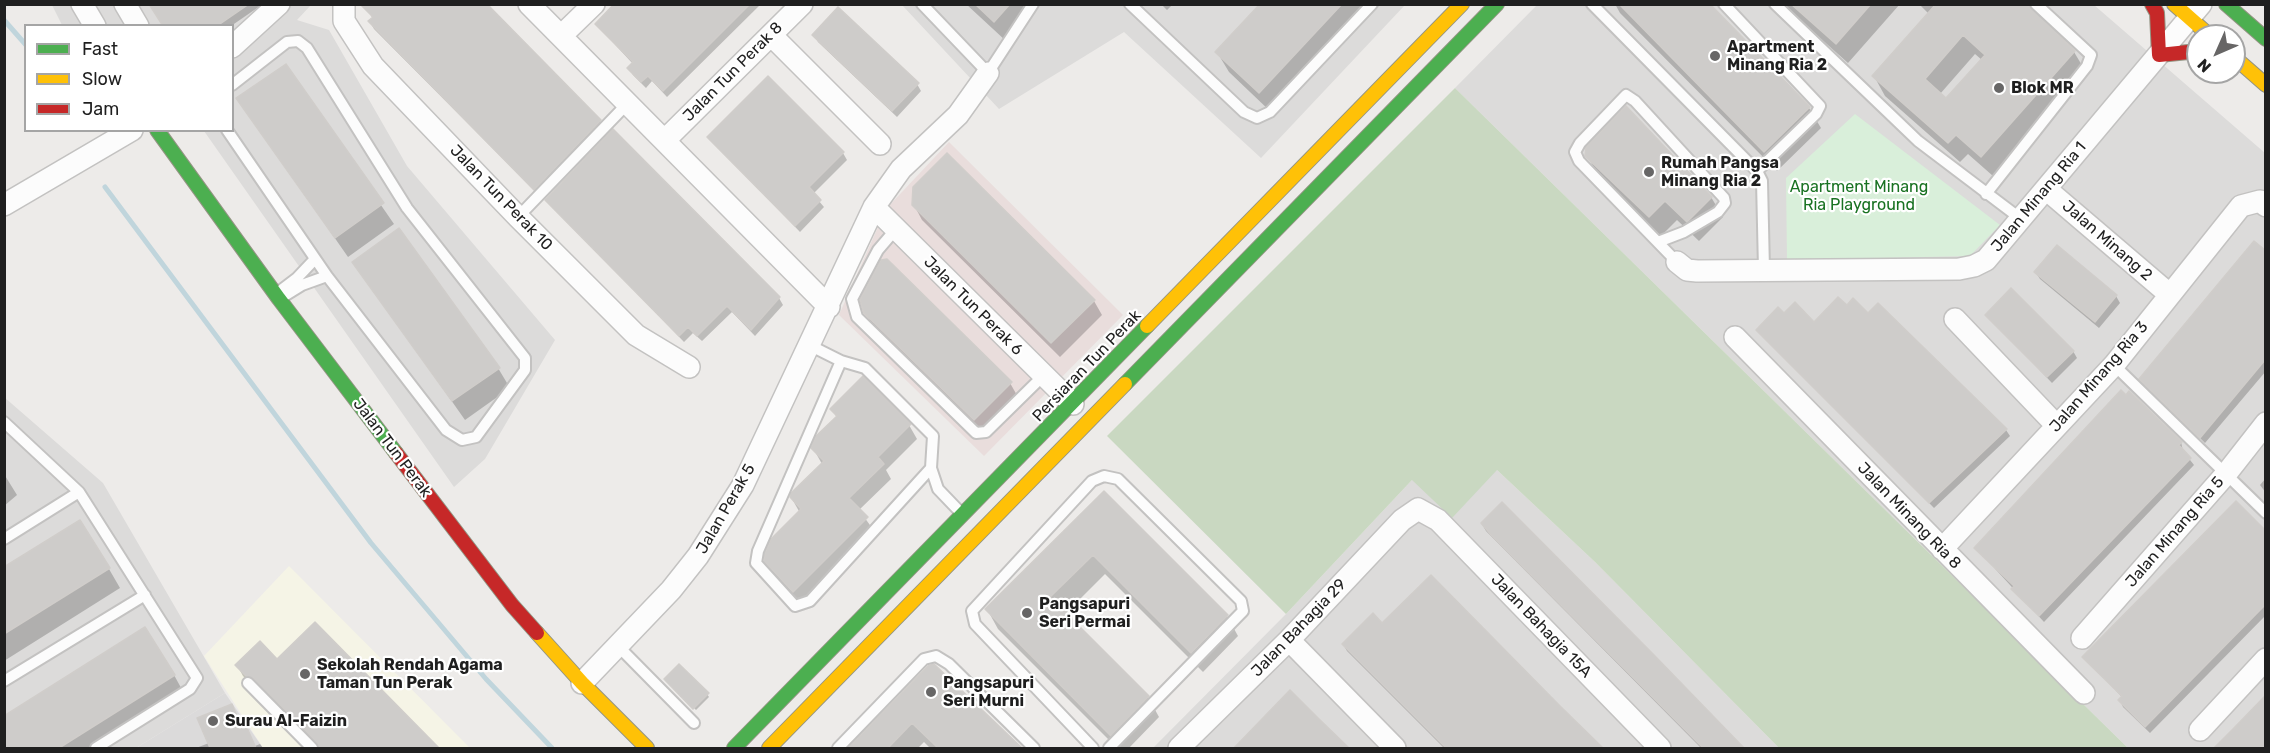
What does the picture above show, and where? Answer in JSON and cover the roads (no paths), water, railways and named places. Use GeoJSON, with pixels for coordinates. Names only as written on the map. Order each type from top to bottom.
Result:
{"type":"FeatureCollection","features":[{"type":"Feature","properties":{"kind":"street"},"geometry":{"type":"LineString","coordinates":[[82,4],[93,24]]}},
{"type":"Feature","properties":{"kind":"street"},"geometry":{"type":"LineString","coordinates":[[125,4],[137,24]]}},
{"type":"Feature","properties":{"kind":"street"},"geometry":{"type":"LineString","coordinates":[[234,45],[279,4]]}},
{"type":"Feature","properties":{"kind":"street","name":"Jalan Tun Perak 10"},"geometry":{"type":"LineString","coordinates":[[344,4],[344,21],[373,66],[518,217],[636,335],[689,367]]}},
{"type":"Feature","properties":{"kind":"street"},"geometry":{"type":"LineString","coordinates":[[529,4],[829,307]]}},
{"type":"Feature","properties":{"kind":"street"},"geometry":{"type":"LineString","coordinates":[[561,36],[594,4]]}},
{"type":"Feature","properties":{"kind":"street","name":"Jalan Tun Perak 8"},"geometry":{"type":"LineString","coordinates":[[665,140],[802,4]]}},
{"type":"Feature","properties":{"kind":"street","name":"Persiaran Tun Perak"},"geometry":{"type":"LineString","coordinates":[[734,748],[1462,4]]}},
{"type":"Feature","properties":{"kind":"street"},"geometry":{"type":"LineString","coordinates":[[769,748],[1497,4]]}},
{"type":"Feature","properties":{"kind":"street"},"geometry":{"type":"LineString","coordinates":[[2152,4],[2157,13],[2159,55],[2186,52]]}},
{"type":"Feature","properties":{"kind":"street"},"geometry":{"type":"LineString","coordinates":[[2226,4],[2265,39]]}},
{"type":"Feature","properties":{"kind":"street"},"geometry":{"type":"LineString","coordinates":[[2188,9],[2200,24]]}},
{"type":"Feature","properties":{"kind":"street","name":"Jalan Minang Ria 1"},"geometry":{"type":"LineString","coordinates":[[1677,262],[1688,270],[1697,271],[1959,269],[1974,266],[1986,260],[2159,55],[2188,9]]}},
{"type":"Feature","properties":{"kind":"street"},"geometry":{"type":"LineString","coordinates":[[771,35],[880,144]]}},
{"type":"Feature","properties":{"kind":"street"},"geometry":{"type":"LineString","coordinates":[[2247,69],[2265,85]]}},
{"type":"Feature","properties":{"kind":"street","name":"Jalan Perak 5"},"geometry":{"type":"LineString","coordinates":[[582,683],[671,591],[698,556],[743,484],[829,307],[874,207],[901,169],[958,115],[988,73]]}},
{"type":"Feature","properties":{"kind":"street"},"geometry":{"type":"LineString","coordinates":[[4,205],[129,132]]}},
{"type":"Feature","properties":{"kind":"street","name":"Jalan Tun Perak"},"geometry":{"type":"LineString","coordinates":[[158,132],[278,297],[512,605],[582,683],[647,748]]}},
{"type":"Feature","properties":{"kind":"street","name":"Jalan Minang 2"},"geometry":{"type":"LineString","coordinates":[[2046,189],[2169,294]]}},
{"type":"Feature","properties":{"kind":"street","name":"Jalan Minang Ria 3"},"geometry":{"type":"LineString","coordinates":[[1942,549],[2114,365],[2241,206],[2258,204]]}},
{"type":"Feature","properties":{"kind":"street","name":"Jalan Tun Perak 6"},"geometry":{"type":"LineString","coordinates":[[874,207],[1073,404]]}},
{"type":"Feature","properties":{"kind":"street"},"geometry":{"type":"LineString","coordinates":[[1955,319],[2057,426]]}},
{"type":"Feature","properties":{"kind":"street","name":"Jalan Minang Ria 8"},"geometry":{"type":"LineString","coordinates":[[1735,337],[2084,693]]}},
{"type":"Feature","properties":{"kind":"street","name":"Jalan Minang Ria 5"},"geometry":{"type":"LineString","coordinates":[[2082,638],[2226,474],[2265,423]]}},
{"type":"Feature","properties":{"kind":"street","name":"Jalan Bahagia 29"},"geometry":{"type":"LineString","coordinates":[[1180,748],[1289,640],[1402,520],[1418,509]]}},
{"type":"Feature","properties":{"kind":"street","name":"Jalan Bahagia 15A"},"geometry":{"type":"LineString","coordinates":[[1418,509],[1438,520],[1660,748]]}},
{"type":"Feature","properties":{"kind":"street"},"geometry":{"type":"LineString","coordinates":[[1289,640],[1395,748]]}},
{"type":"Feature","properties":{"kind":"street"},"geometry":{"type":"LineString","coordinates":[[2200,730],[2265,659]]}},
{"type":"Feature","properties":{"kind":"lane"},"geometry":{"type":"LineString","coordinates":[[922,4],[988,73],[1033,4]]}},
{"type":"Feature","properties":{"kind":"lane"},"geometry":{"type":"LineString","coordinates":[[1130,4],[1244,112],[1257,118],[1270,112],[1372,4]]}},
{"type":"Feature","properties":{"kind":"lane"},"geometry":{"type":"LineString","coordinates":[[1592,4],[1757,171],[1762,181],[1764,270]]}},
{"type":"Feature","properties":{"kind":"lane"},"geometry":{"type":"LineString","coordinates":[[1724,4],[1820,106],[1816,114],[1757,171]]}},
{"type":"Feature","properties":{"kind":"lane"},"geometry":{"type":"LineString","coordinates":[[1775,4],[1918,141],[2021,219]]}},
{"type":"Feature","properties":{"kind":"lane"},"geometry":{"type":"LineString","coordinates":[[1986,194],[2087,66],[2091,55],[2036,4]]}},
{"type":"Feature","properties":{"kind":"lane"},"geometry":{"type":"LineString","coordinates":[[228,132],[327,276],[446,430],[462,440],[476,437],[525,370],[525,358],[407,208],[307,48],[298,41],[287,42],[234,83]]}},
{"type":"Feature","properties":{"kind":"lane"},"geometry":{"type":"LineString","coordinates":[[1658,242],[1684,232],[1718,212],[1725,203],[1725,198],[1635,101],[1626,95],[1580,143],[1575,152],[1579,160],[1677,262]]}},
{"type":"Feature","properties":{"kind":"lane"},"geometry":{"type":"LineString","coordinates":[[518,217],[628,103]]}},
{"type":"Feature","properties":{"kind":"lane"},"geometry":{"type":"LineString","coordinates":[[896,229],[878,250],[852,299],[857,317],[976,433],[986,432],[1044,375]]}},
{"type":"Feature","properties":{"kind":"lane"},"geometry":{"type":"LineString","coordinates":[[278,297],[315,259]]}},
{"type":"Feature","properties":{"kind":"lane"},"geometry":{"type":"LineString","coordinates":[[278,297],[327,276]]}},
{"type":"Feature","properties":{"kind":"lane"},"geometry":{"type":"LineString","coordinates":[[809,345],[841,361],[865,368],[933,436],[931,468],[938,489],[964,515]]}},
{"type":"Feature","properties":{"kind":"lane"},"geometry":{"type":"LineString","coordinates":[[841,361],[758,551],[756,563],[795,606],[810,601],[931,468]]}},
{"type":"Feature","properties":{"kind":"lane"},"geometry":{"type":"LineString","coordinates":[[2114,365],[2265,513]]}},
{"type":"Feature","properties":{"kind":"lane"},"geometry":{"type":"LineString","coordinates":[[4,422],[79,492],[197,678],[190,689],[96,748]]}},
{"type":"Feature","properties":{"kind":"lane"},"geometry":{"type":"LineString","coordinates":[[1092,748],[975,624],[972,611],[1092,481],[1104,477],[1118,479],[1241,601],[1243,611],[1108,748]]}},
{"type":"Feature","properties":{"kind":"lane"},"geometry":{"type":"LineString","coordinates":[[4,539],[79,492]]}},
{"type":"Feature","properties":{"kind":"lane"},"geometry":{"type":"LineString","coordinates":[[4,681],[145,595]]}},
{"type":"Feature","properties":{"kind":"lane"},"geometry":{"type":"LineString","coordinates":[[618,646],[694,723]]}},
{"type":"Feature","properties":{"kind":"lane"},"geometry":{"type":"LineString","coordinates":[[838,748],[924,658],[936,656],[949,664],[1034,748]]}},
{"type":"Feature","properties":{"kind":"lane"},"geometry":{"type":"LineString","coordinates":[[248,684],[312,748]]}},
{"type":"Feature","properties":{"kind":"waterway"},"geometry":{"type":"LineString","coordinates":[[4,20],[24,43]]}},
{"type":"Feature","properties":{"kind":"waterway"},"geometry":{"type":"LineString","coordinates":[[105,187],[371,543],[486,679],[552,748]]}},
{"type":"Feature","properties":{"kind":"place","name":"Apartment Minang Ria 2"},"geometry":{"type":"Point","coordinates":[1715,56]}},
{"type":"Feature","properties":{"kind":"place","name":"Blok MR"},"geometry":{"type":"Point","coordinates":[1999,88]}},
{"type":"Feature","properties":{"kind":"place","name":"Rumah Pangsa Minang Ria 2"},"geometry":{"type":"Point","coordinates":[1649,172]}},
{"type":"Feature","properties":{"kind":"place","name":"Pangsapuri Seri Permai"},"geometry":{"type":"Point","coordinates":[1027,613]}},
{"type":"Feature","properties":{"kind":"place","name":"Sekolah Rendah Agama Taman Tun Perak"},"geometry":{"type":"Point","coordinates":[305,674]}},
{"type":"Feature","properties":{"kind":"place","name":"Pangsapuri Seri Murni"},"geometry":{"type":"Point","coordinates":[931,692]}},
{"type":"Feature","properties":{"kind":"place","name":"Surau Al-Faizin"},"geometry":{"type":"Point","coordinates":[213,721]}},
{"type":"Feature","properties":{"kind":"park label","name":"Apartment Minang Ria Playground"},"geometry":{"type":"Point","coordinates":[1859,196]}}]}
